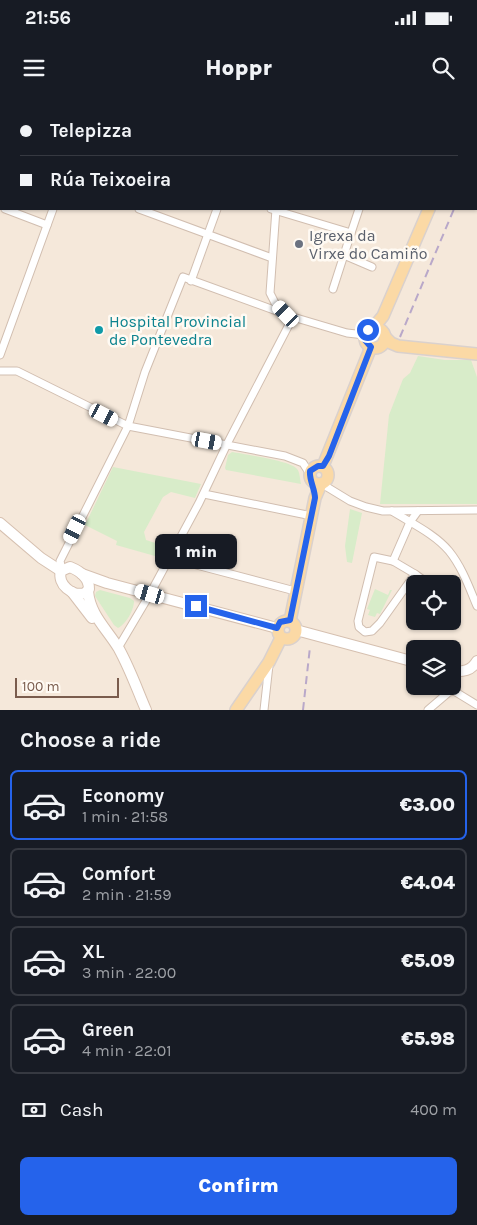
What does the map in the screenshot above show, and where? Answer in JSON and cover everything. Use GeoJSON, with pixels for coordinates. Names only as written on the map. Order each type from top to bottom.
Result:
{"type":"FeatureCollection","features":[{"type":"Feature","properties":{"kind":"main road"},"geometry":{"type":"LineString","coordinates":[[381,328],[368,330],[364,335],[366,342],[371,347],[380,347],[384,342],[381,328],[429,210]]}},
{"type":"Feature","properties":{"kind":"main road"},"geometry":{"type":"LineString","coordinates":[[381,328],[391,343],[477,354]]}},
{"type":"Feature","properties":{"kind":"main road"},"geometry":{"type":"LineString","coordinates":[[61,573],[70,567],[82,574],[107,583],[279,633],[287,639],[292,638],[295,591],[312,516],[316,480],[327,480],[328,474],[323,466],[371,347]]}},
{"type":"Feature","properties":{"kind":"main road"},"geometry":{"type":"LineString","coordinates":[[0,523],[61,573],[68,589],[100,629],[109,634]]}},
{"type":"Feature","properties":{"kind":"main road"},"geometry":{"type":"LineString","coordinates":[[82,574],[88,581],[89,604],[118,648],[133,676],[146,710]]}},
{"type":"Feature","properties":{"kind":"main road"},"geometry":{"type":"LineString","coordinates":[[72,592],[82,595],[96,584],[107,583]]}},
{"type":"Feature","properties":{"kind":"main road"},"geometry":{"type":"LineString","coordinates":[[236,710],[269,662],[279,633],[280,622],[406,659]]}},
{"type":"Feature","properties":{"kind":"main road"},"geometry":{"type":"LineString","coordinates":[[461,671],[472,668],[477,661]]}},
{"type":"Feature","properties":{"kind":"street"},"geometry":{"type":"LineString","coordinates":[[8,210],[47,225]]}},
{"type":"Feature","properties":{"kind":"street"},"geometry":{"type":"LineString","coordinates":[[0,355],[53,210]]}},
{"type":"Feature","properties":{"kind":"street"},"geometry":{"type":"LineString","coordinates":[[142,210],[272,258]]}},
{"type":"Feature","properties":{"kind":"street"},"geometry":{"type":"LineString","coordinates":[[191,281],[217,210]]}},
{"type":"Feature","properties":{"kind":"street"},"geometry":{"type":"LineString","coordinates":[[290,316],[275,303],[270,293],[274,210],[351,233]]}},
{"type":"Feature","properties":{"kind":"street"},"geometry":{"type":"LineString","coordinates":[[333,290],[359,210]]}},
{"type":"Feature","properties":{"kind":"street"},"geometry":{"type":"LineString","coordinates":[[344,255],[372,266]]}},
{"type":"Feature","properties":{"kind":"street"},"geometry":{"type":"LineString","coordinates":[[61,573],[62,557],[128,426],[145,372],[183,277],[290,316],[355,335],[364,335]]}},
{"type":"Feature","properties":{"kind":"street"},"geometry":{"type":"LineString","coordinates":[[118,648],[150,594],[204,494],[290,316]]}},
{"type":"Feature","properties":{"kind":"street"},"geometry":{"type":"LineString","coordinates":[[0,371],[17,371],[128,426],[227,444],[298,460],[316,480],[334,492],[366,507],[392,511],[477,510]]}},
{"type":"Feature","properties":{"kind":"street"},"geometry":{"type":"LineString","coordinates":[[315,498],[326,491],[334,492]]}},
{"type":"Feature","properties":{"kind":"street"},"geometry":{"type":"LineString","coordinates":[[204,494],[312,516]]}},
{"type":"Feature","properties":{"kind":"street"},"geometry":{"type":"LineString","coordinates":[[393,561],[410,522],[418,510]]}},
{"type":"Feature","properties":{"kind":"street"},"geometry":{"type":"LineString","coordinates":[[392,511],[428,533],[448,550],[466,579],[477,606]]}},
{"type":"Feature","properties":{"kind":"street"},"geometry":{"type":"LineString","coordinates":[[41,558],[48,561],[62,557]]}},
{"type":"Feature","properties":{"kind":"street"},"geometry":{"type":"LineString","coordinates":[[374,557],[393,561],[415,574],[380,623],[372,631],[365,632],[359,628],[358,621],[374,557]]}},
{"type":"Feature","properties":{"kind":"street"},"geometry":{"type":"LineString","coordinates":[[170,558],[295,591]]}},
{"type":"Feature","properties":{"kind":"street"},"geometry":{"type":"LineString","coordinates":[[264,710],[269,662]]}},
{"type":"Feature","properties":{"kind":"street"},"geometry":{"type":"LineString","coordinates":[[428,710],[448,692],[454,691],[477,704]]}},
{"type":"Feature","properties":{"kind":"shaded area"},"geometry":{"type":"Polygon","coordinates":[[[0,210],[477,210],[477,710],[0,710],[0,210]]]}},
{"type":"Feature","properties":{"kind":"green space"},"geometry":{"type":"Polygon","coordinates":[[[418,356],[445,360],[471,360],[477,377],[477,504],[380,504],[389,415],[403,379],[410,373],[418,356]]]}},
{"type":"Feature","properties":{"kind":"green space"},"geometry":{"type":"Polygon","coordinates":[[[232,452],[293,466],[299,472],[301,484],[226,470],[228,455],[232,452]]]}},
{"type":"Feature","properties":{"kind":"green space"},"geometry":{"type":"Polygon","coordinates":[[[113,467],[201,484],[195,498],[171,492],[163,497],[144,532],[146,540],[168,547],[162,558],[116,545],[117,541],[85,525],[113,467]]]}},
{"type":"Feature","properties":{"kind":"green space"},"geometry":{"type":"Polygon","coordinates":[[[350,509],[362,513],[352,563],[347,562],[345,546],[350,509]]]}},
{"type":"Feature","properties":{"kind":"green space"},"geometry":{"type":"Polygon","coordinates":[[[375,589],[388,595],[390,590],[392,590],[380,614],[377,613],[375,617],[368,615],[370,610],[367,609],[375,589]]]}},
{"type":"Feature","properties":{"kind":"green space"},"geometry":{"type":"Polygon","coordinates":[[[100,590],[130,598],[134,601],[129,616],[118,628],[95,596],[96,592],[100,590]]]}},
{"type":"Feature","properties":{"kind":"railway"},"geometry":{"type":"LineString","coordinates":[[400,337],[454,210]]}},
{"type":"Feature","properties":{"kind":"railway"},"geometry":{"type":"LineString","coordinates":[[303,710],[310,647]]}},
{"type":"Feature","properties":{"kind":"place","name":"Igrexa da Virxe do Camiño"},"geometry":{"type":"Point","coordinates":[299,244]}},
{"type":"Feature","properties":{"kind":"place","name":"Hospital Provincial de Pontevedra"},"geometry":{"type":"Point","coordinates":[99,330]}},
{"type":"Feature","properties":{"kind":"route"},"geometry":{"type":"LineString","coordinates":[[196,606],[277,628],[280,622],[290,620],[315,498],[310,471],[315,466],[323,466],[329,456],[371,347],[364,339],[364,335],[368,330]]}}]}
